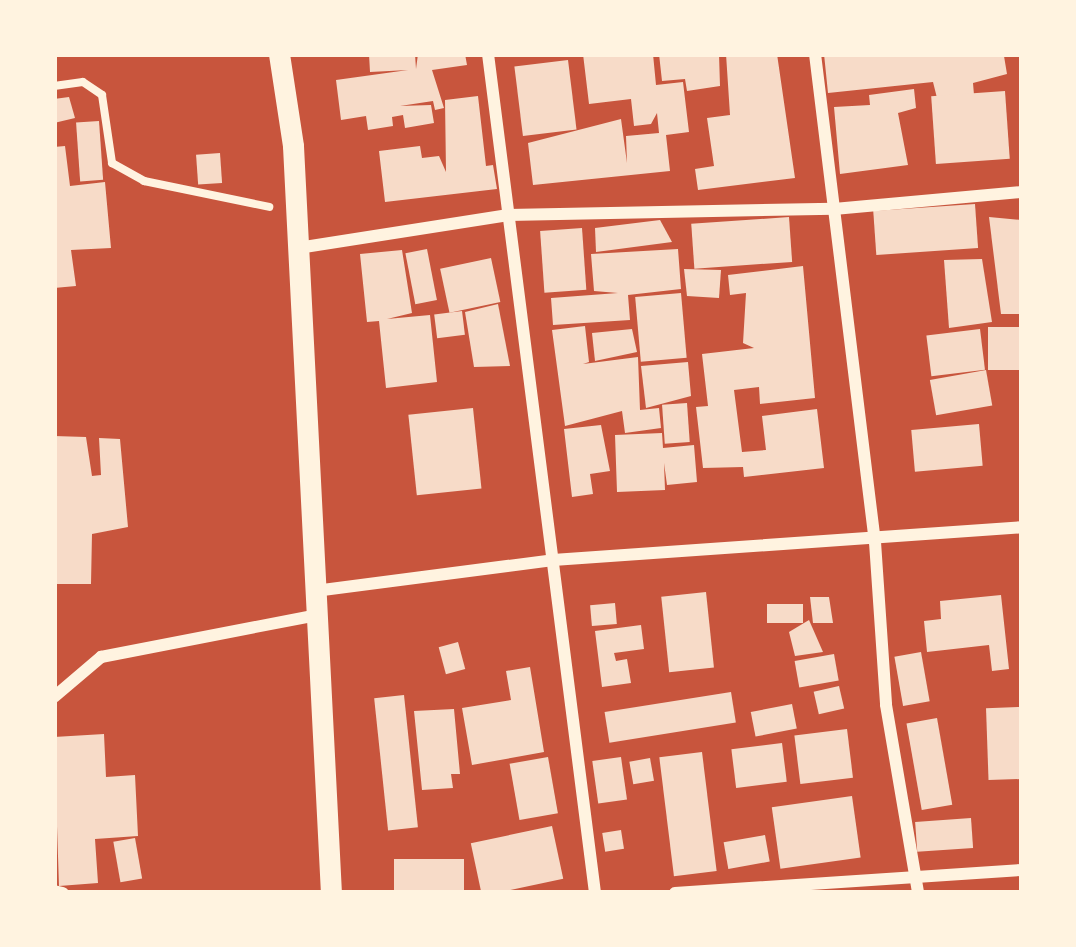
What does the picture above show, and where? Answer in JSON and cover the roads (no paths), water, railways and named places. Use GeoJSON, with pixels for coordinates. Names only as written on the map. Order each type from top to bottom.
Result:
{"type":"FeatureCollection","features":[{"type":"Feature","properties":{"kind":"street"},"geometry":{"type":"LineString","coordinates":[[279,54],[296,207],[331,893]]}},
{"type":"Feature","properties":{"kind":"street"},"geometry":{"type":"LineString","coordinates":[[488,54],[595,893]]}},
{"type":"Feature","properties":{"kind":"street"},"geometry":{"type":"LineString","coordinates":[[815,54],[874,542],[886,705],[917,888]]}},
{"type":"Feature","properties":{"kind":"street"},"geometry":{"type":"LineString","coordinates":[[298,248],[508,215],[834,209],[1022,192]]}},
{"type":"Feature","properties":{"kind":"street"},"geometry":{"type":"LineString","coordinates":[[315,591],[553,560],[874,542],[1022,527]]}},
{"type":"Feature","properties":{"kind":"street"},"geometry":{"type":"LineString","coordinates":[[54,698],[101,656],[317,615]]}},
{"type":"Feature","properties":{"kind":"street"},"geometry":{"type":"LineString","coordinates":[[675,893],[917,888],[1022,871]]}}]}
